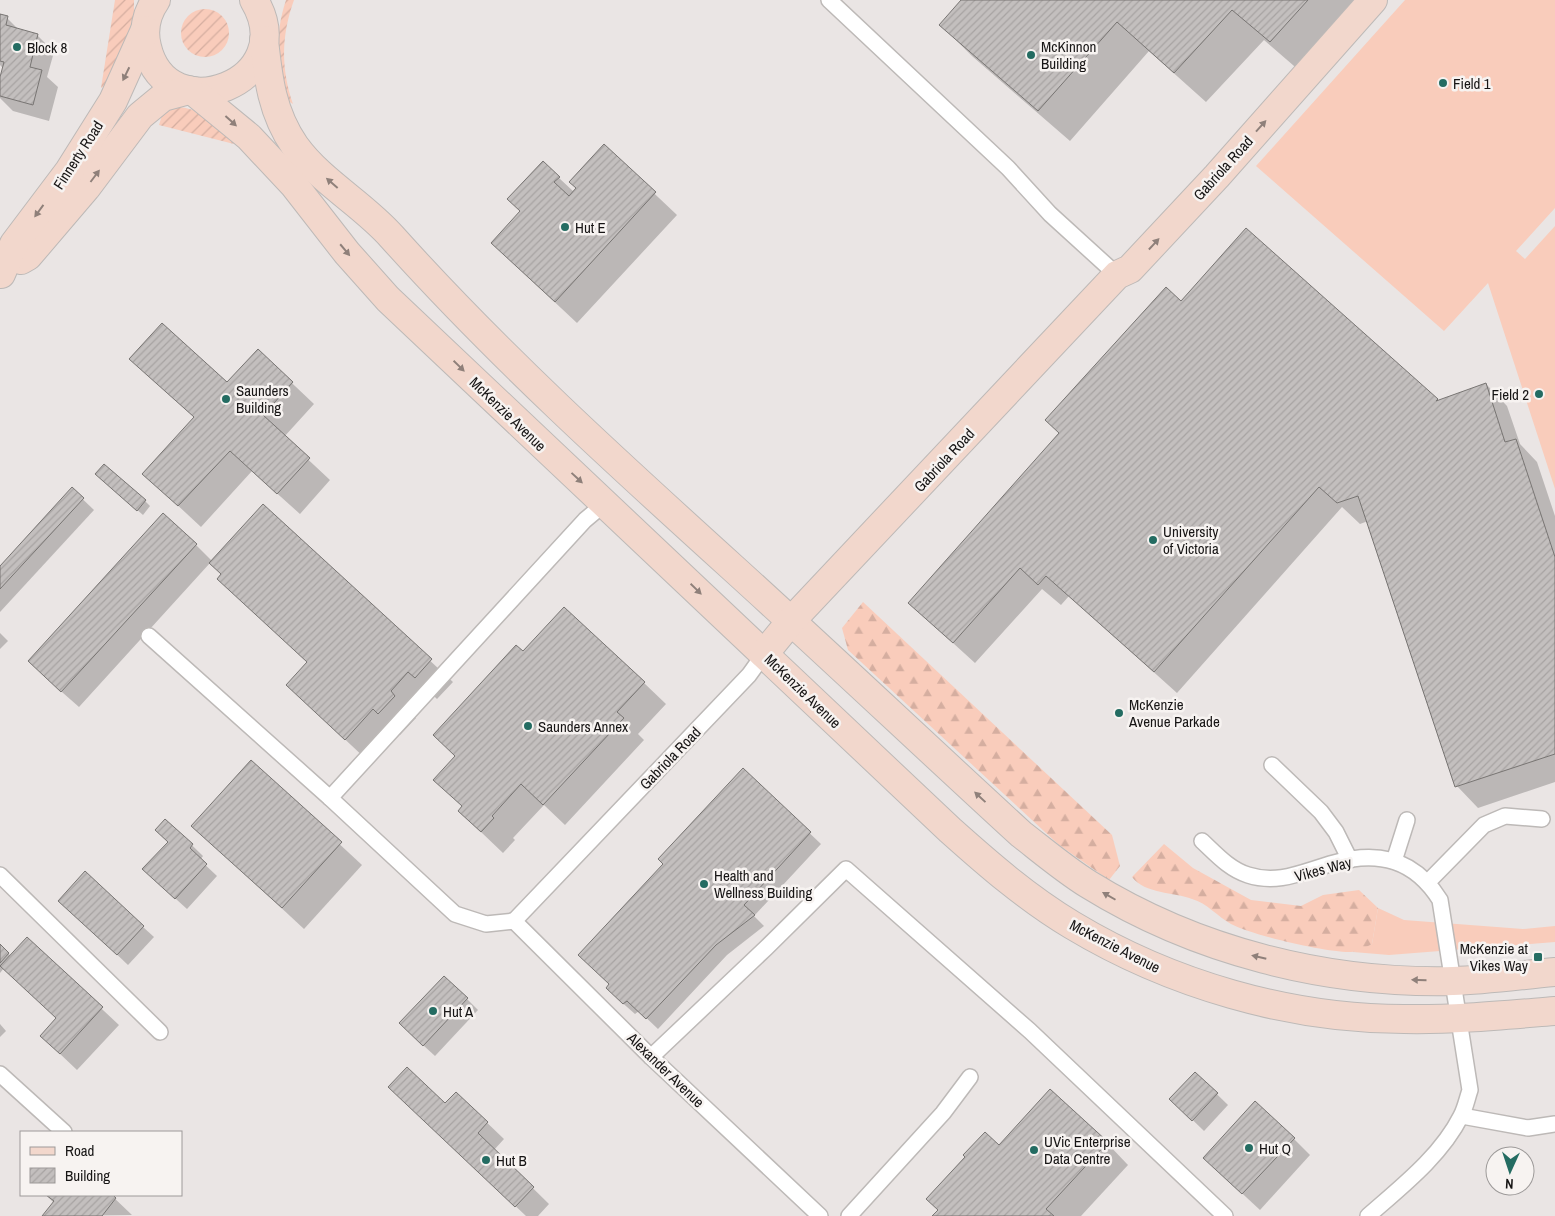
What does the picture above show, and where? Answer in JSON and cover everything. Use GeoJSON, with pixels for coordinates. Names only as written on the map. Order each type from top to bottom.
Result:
{"type":"FeatureCollection","features":[{"type":"Feature","properties":{"kind":"main road","name":"Finnerty Road"},"geometry":{"type":"LineString","coordinates":[[0,274],[14,244],[69,171],[113,101],[145,18],[156,0]]}},
{"type":"Feature","properties":{"kind":"main road"},"geometry":{"type":"LineString","coordinates":[[254,0],[262,20],[271,93],[278,117],[292,141],[306,159],[382,226],[456,306],[629,473],[1021,834],[1087,883],[1124,905],[1213,944],[1308,968],[1379,978],[1454,981],[1555,972]]}},
{"type":"Feature","properties":{"kind":"main road"},"geometry":{"type":"LineString","coordinates":[[191,91],[217,91],[240,81],[256,63],[274,0]]}},
{"type":"Feature","properties":{"kind":"main road","name":"Gabriola Road"},"geometry":{"type":"LineString","coordinates":[[764,654],[791,622],[1117,275],[1130,269],[1217,176],[1373,0]]}},
{"type":"Feature","properties":{"kind":"main road","name":"McKenzie Avenue"},"geometry":{"type":"LineString","coordinates":[[145,18],[149,54],[156,68],[174,84],[191,91],[229,119],[281,171],[347,253],[388,299],[984,861],[1044,907],[1104,943],[1193,982],[1262,1002],[1362,1017],[1403,1020],[1457,1018],[1555,1010]]}},
{"type":"Feature","properties":{"kind":"main road","name":"Finnerty Road"},"geometry":{"type":"LineString","coordinates":[[0,274],[28,256],[86,188],[140,116],[164,97],[191,91]]}},
{"type":"Feature","properties":{"kind":"lane"},"geometry":{"type":"LineString","coordinates":[[829,0],[1008,168],[1050,214],[1117,275]]}},
{"type":"Feature","properties":{"kind":"lane"},"geometry":{"type":"LineString","coordinates":[[330,798],[565,541],[604,504]]}},
{"type":"Feature","properties":{"kind":"lane"},"geometry":{"type":"LineString","coordinates":[[149,636],[330,798],[455,914],[486,924],[514,921]]}},
{"type":"Feature","properties":{"kind":"lane","name":"Gabriola Road"},"geometry":{"type":"LineString","coordinates":[[514,921],[750,675],[764,654]]}},
{"type":"Feature","properties":{"kind":"lane"},"geometry":{"type":"LineString","coordinates":[[1272,765],[1321,812],[1336,832],[1350,860]]}},
{"type":"Feature","properties":{"kind":"lane"},"geometry":{"type":"LineString","coordinates":[[1428,882],[1484,825],[1505,816],[1542,819]]}},
{"type":"Feature","properties":{"kind":"lane"},"geometry":{"type":"LineString","coordinates":[[1394,861],[1407,820]]}},
{"type":"Feature","properties":{"kind":"lane","name":"Vikes Way"},"geometry":{"type":"LineString","coordinates":[[1202,841],[1230,867],[1248,875],[1270,879],[1288,878],[1350,860],[1366,858],[1394,861],[1411,869],[1428,882],[1440,900],[1454,981],[1457,1018],[1464,1041],[1470,1090],[1462,1116],[1436,1152],[1407,1182],[1368,1216]]}},
{"type":"Feature","properties":{"kind":"lane"},"geometry":{"type":"LineString","coordinates":[[652,1057],[846,869],[1030,1031],[1225,1216]]}},
{"type":"Feature","properties":{"kind":"lane"},"geometry":{"type":"LineString","coordinates":[[0,875],[160,1032]]}},
{"type":"Feature","properties":{"kind":"lane","name":"Alexander Avenue"},"geometry":{"type":"LineString","coordinates":[[514,921],[652,1057],[820,1216]]}},
{"type":"Feature","properties":{"kind":"lane"},"geometry":{"type":"LineString","coordinates":[[0,1074],[63,1131]]}},
{"type":"Feature","properties":{"kind":"lane"},"geometry":{"type":"LineString","coordinates":[[849,1216],[943,1113],[970,1077]]}},
{"type":"Feature","properties":{"kind":"lane"},"geometry":{"type":"LineString","coordinates":[[1462,1116],[1528,1128],[1555,1124]]}},
{"type":"Feature","properties":{"kind":"green space"},"geometry":{"type":"Polygon","coordinates":[[[115,0],[134,0],[134,14],[109,83],[101,88],[115,0]]]}},
{"type":"Feature","properties":{"kind":"green space"},"geometry":{"type":"Polygon","coordinates":[[[286,0],[294,0],[287,27],[284,52],[286,78],[293,104],[285,99],[278,49],[282,13],[286,0]]]}},
{"type":"Feature","properties":{"kind":"green space","name":"Field 1"},"geometry":{"type":"Polygon","coordinates":[[[1405,0],[1555,0],[1555,208],[1516,251],[1525,259],[1555,226],[1555,489],[1488,283],[1444,331],[1256,166],[1405,0]]]}},
{"type":"Feature","properties":{"kind":"green space"},"geometry":{"type":"Polygon","coordinates":[[[200,9],[210,9],[219,13],[225,19],[228,24],[228,42],[219,53],[210,57],[200,57],[191,53],[185,47],[181,38],[181,28],[185,19],[191,13],[200,9]]]}},
{"type":"Feature","properties":{"kind":"green space"},"geometry":{"type":"Polygon","coordinates":[[[177,107],[192,110],[206,117],[232,136],[234,144],[159,125],[163,112],[177,107]]]}},
{"type":"Feature","properties":{"kind":"green space"},"geometry":{"type":"Polygon","coordinates":[[[863,602],[1112,835],[1120,866],[1109,880],[1059,845],[848,650],[842,628],[863,602]]]}},
{"type":"Feature","properties":{"kind":"green space"},"geometry":{"type":"Polygon","coordinates":[[[1164,844],[1193,868],[1251,900],[1301,906],[1323,895],[1359,890],[1378,908],[1372,944],[1356,951],[1340,952],[1272,938],[1231,924],[1197,901],[1144,887],[1132,877],[1164,844]]]}},
{"type":"Feature","properties":{"kind":"green space"},"geometry":{"type":"Polygon","coordinates":[[[1378,908],[1404,920],[1523,929],[1555,926],[1555,942],[1389,955],[1353,952],[1372,944],[1378,908]]]}},
{"type":"Feature","properties":{"kind":"building","name":"McKinnon Building"},"geometry":{"type":"Polygon","coordinates":[[[961,0],[1308,0],[1270,42],[1232,10],[1174,73],[1117,22],[1038,111],[939,25],[961,0]]]}},
{"type":"Feature","properties":{"kind":"building","name":"Block 8"},"geometry":{"type":"Polygon","coordinates":[[[0,14],[8,16],[6,25],[38,34],[30,67],[42,70],[33,105],[0,96],[0,77],[4,62],[0,61],[0,14]]]}},
{"type":"Feature","properties":{"kind":"building","name":"Hut E"},"geometry":{"type":"Polygon","coordinates":[[[604,144],[656,192],[555,302],[491,243],[520,211],[507,199],[543,161],[560,177],[554,182],[569,196],[576,188],[569,182],[604,144]]]}},
{"type":"Feature","properties":{"kind":"building"},"geometry":{"type":"Polygon","coordinates":[[[1246,228],[1438,399],[1436,401],[1486,383],[1505,442],[1516,439],[1555,557],[1555,754],[1455,787],[1358,496],[1337,503],[1319,487],[1154,672],[1046,576],[1038,585],[1020,568],[953,643],[908,603],[1059,433],[1045,420],[1166,287],[1181,301],[1246,228]]]}},
{"type":"Feature","properties":{"kind":"building","name":"Saunders Building"},"geometry":{"type":"Polygon","coordinates":[[[162,323],[227,382],[258,349],[293,382],[263,415],[310,458],[277,494],[230,451],[178,506],[142,474],[194,417],[129,359],[162,323]]]}},
{"type":"Feature","properties":{"kind":"building"},"geometry":{"type":"Polygon","coordinates":[[[104,464],[146,500],[137,511],[95,474],[104,464]]]}},
{"type":"Feature","properties":{"kind":"building"},"geometry":{"type":"Polygon","coordinates":[[[72,487],[84,498],[0,589],[0,566],[72,487]]]}},
{"type":"Feature","properties":{"kind":"building"},"geometry":{"type":"Polygon","coordinates":[[[263,504],[432,659],[415,678],[408,672],[391,691],[395,696],[378,714],[373,709],[345,740],[286,685],[307,662],[217,579],[221,574],[209,563],[263,504]]]}},
{"type":"Feature","properties":{"kind":"building"},"geometry":{"type":"Polygon","coordinates":[[[163,513],[197,544],[61,692],[28,661],[163,513]]]}},
{"type":"Feature","properties":{"kind":"building","name":"Saunders Annex"},"geometry":{"type":"Polygon","coordinates":[[[564,607],[645,682],[617,712],[624,718],[543,805],[521,784],[492,816],[494,818],[481,832],[458,811],[462,806],[433,780],[455,756],[433,735],[516,645],[523,651],[564,607]]]}},
{"type":"Feature","properties":{"kind":"building"},"geometry":{"type":"Polygon","coordinates":[[[251,760],[342,842],[282,908],[191,826],[251,760]]]}},
{"type":"Feature","properties":{"kind":"building","name":"Health and Wellness Building"},"geometry":{"type":"Polygon","coordinates":[[[743,768],[811,832],[744,905],[755,915],[716,945],[646,1019],[627,1001],[623,1004],[606,988],[609,984],[578,955],[663,864],[658,859],[743,768]]]}},
{"type":"Feature","properties":{"kind":"building"},"geometry":{"type":"Polygon","coordinates":[[[165,819],[193,844],[190,848],[207,864],[175,899],[142,869],[168,842],[155,830],[165,819]]]}},
{"type":"Feature","properties":{"kind":"building"},"geometry":{"type":"Polygon","coordinates":[[[85,871],[144,926],[117,955],[58,901],[85,871]]]}},
{"type":"Feature","properties":{"kind":"building"},"geometry":{"type":"Polygon","coordinates":[[[27,937],[103,1007],[60,1054],[40,1036],[56,1018],[0,966],[27,937]]]}},
{"type":"Feature","properties":{"kind":"building"},"geometry":{"type":"Polygon","coordinates":[[[0,944],[9,953],[0,963],[0,944]]]}},
{"type":"Feature","properties":{"kind":"building","name":"Hut A"},"geometry":{"type":"Polygon","coordinates":[[[444,976],[468,998],[423,1046],[399,1023],[444,976]]]}},
{"type":"Feature","properties":{"kind":"building","name":"Hut B"},"geometry":{"type":"Polygon","coordinates":[[[407,1067],[445,1103],[456,1092],[488,1122],[478,1133],[534,1187],[515,1207],[388,1087],[407,1067]]]}},
{"type":"Feature","properties":{"kind":"building"},"geometry":{"type":"Polygon","coordinates":[[[1195,1072],[1218,1093],[1192,1121],[1169,1099],[1195,1072]]]}},
{"type":"Feature","properties":{"kind":"building","name":"UVic Enterprise Data Centre"},"geometry":{"type":"Polygon","coordinates":[[[1050,1089],[1108,1142],[1046,1209],[1054,1216],[932,1216],[938,1210],[926,1199],[965,1157],[963,1155],[985,1132],[999,1145],[1050,1089]]]}},
{"type":"Feature","properties":{"kind":"building","name":"Hut Q"},"geometry":{"type":"Polygon","coordinates":[[[1255,1101],[1295,1138],[1242,1194],[1203,1158],[1255,1101]]]}},
{"type":"Feature","properties":{"kind":"building"},"geometry":{"type":"Polygon","coordinates":[[[47,1196],[114,1196],[116,1198],[102,1216],[42,1216],[54,1201],[47,1196]]]}},
{"type":"Feature","properties":{"kind":"place","name":"Block 8"},"geometry":{"type":"Point","coordinates":[17,47]}},
{"type":"Feature","properties":{"kind":"place","name":"McKinnon Building"},"geometry":{"type":"Point","coordinates":[1031,55]}},
{"type":"Feature","properties":{"kind":"place","name":"Field 1"},"geometry":{"type":"Point","coordinates":[1443,83]}},
{"type":"Feature","properties":{"kind":"place","name":"Hut E"},"geometry":{"type":"Point","coordinates":[565,227]}},
{"type":"Feature","properties":{"kind":"place","name":"Field 2"},"geometry":{"type":"Point","coordinates":[1539,394]}},
{"type":"Feature","properties":{"kind":"place","name":"Saunders Building"},"geometry":{"type":"Point","coordinates":[226,399]}},
{"type":"Feature","properties":{"kind":"place","name":"University of Victoria"},"geometry":{"type":"Point","coordinates":[1153,540]}},
{"type":"Feature","properties":{"kind":"place","name":"McKenzie Avenue Parkade"},"geometry":{"type":"Point","coordinates":[1119,713]}},
{"type":"Feature","properties":{"kind":"place","name":"Saunders Annex"},"geometry":{"type":"Point","coordinates":[528,726]}},
{"type":"Feature","properties":{"kind":"place","name":"Health and Wellness Building"},"geometry":{"type":"Point","coordinates":[704,884]}},
{"type":"Feature","properties":{"kind":"place","name":"McKenzie at Vikes Way"},"geometry":{"type":"Point","coordinates":[1538,957]}},
{"type":"Feature","properties":{"kind":"place","name":"Hut A"},"geometry":{"type":"Point","coordinates":[433,1011]}},
{"type":"Feature","properties":{"kind":"place","name":"Hut Q"},"geometry":{"type":"Point","coordinates":[1249,1148]}},
{"type":"Feature","properties":{"kind":"place","name":"UVic Enterprise Data Centre"},"geometry":{"type":"Point","coordinates":[1034,1150]}},
{"type":"Feature","properties":{"kind":"place","name":"Hut B"},"geometry":{"type":"Point","coordinates":[486,1160]}}]}
